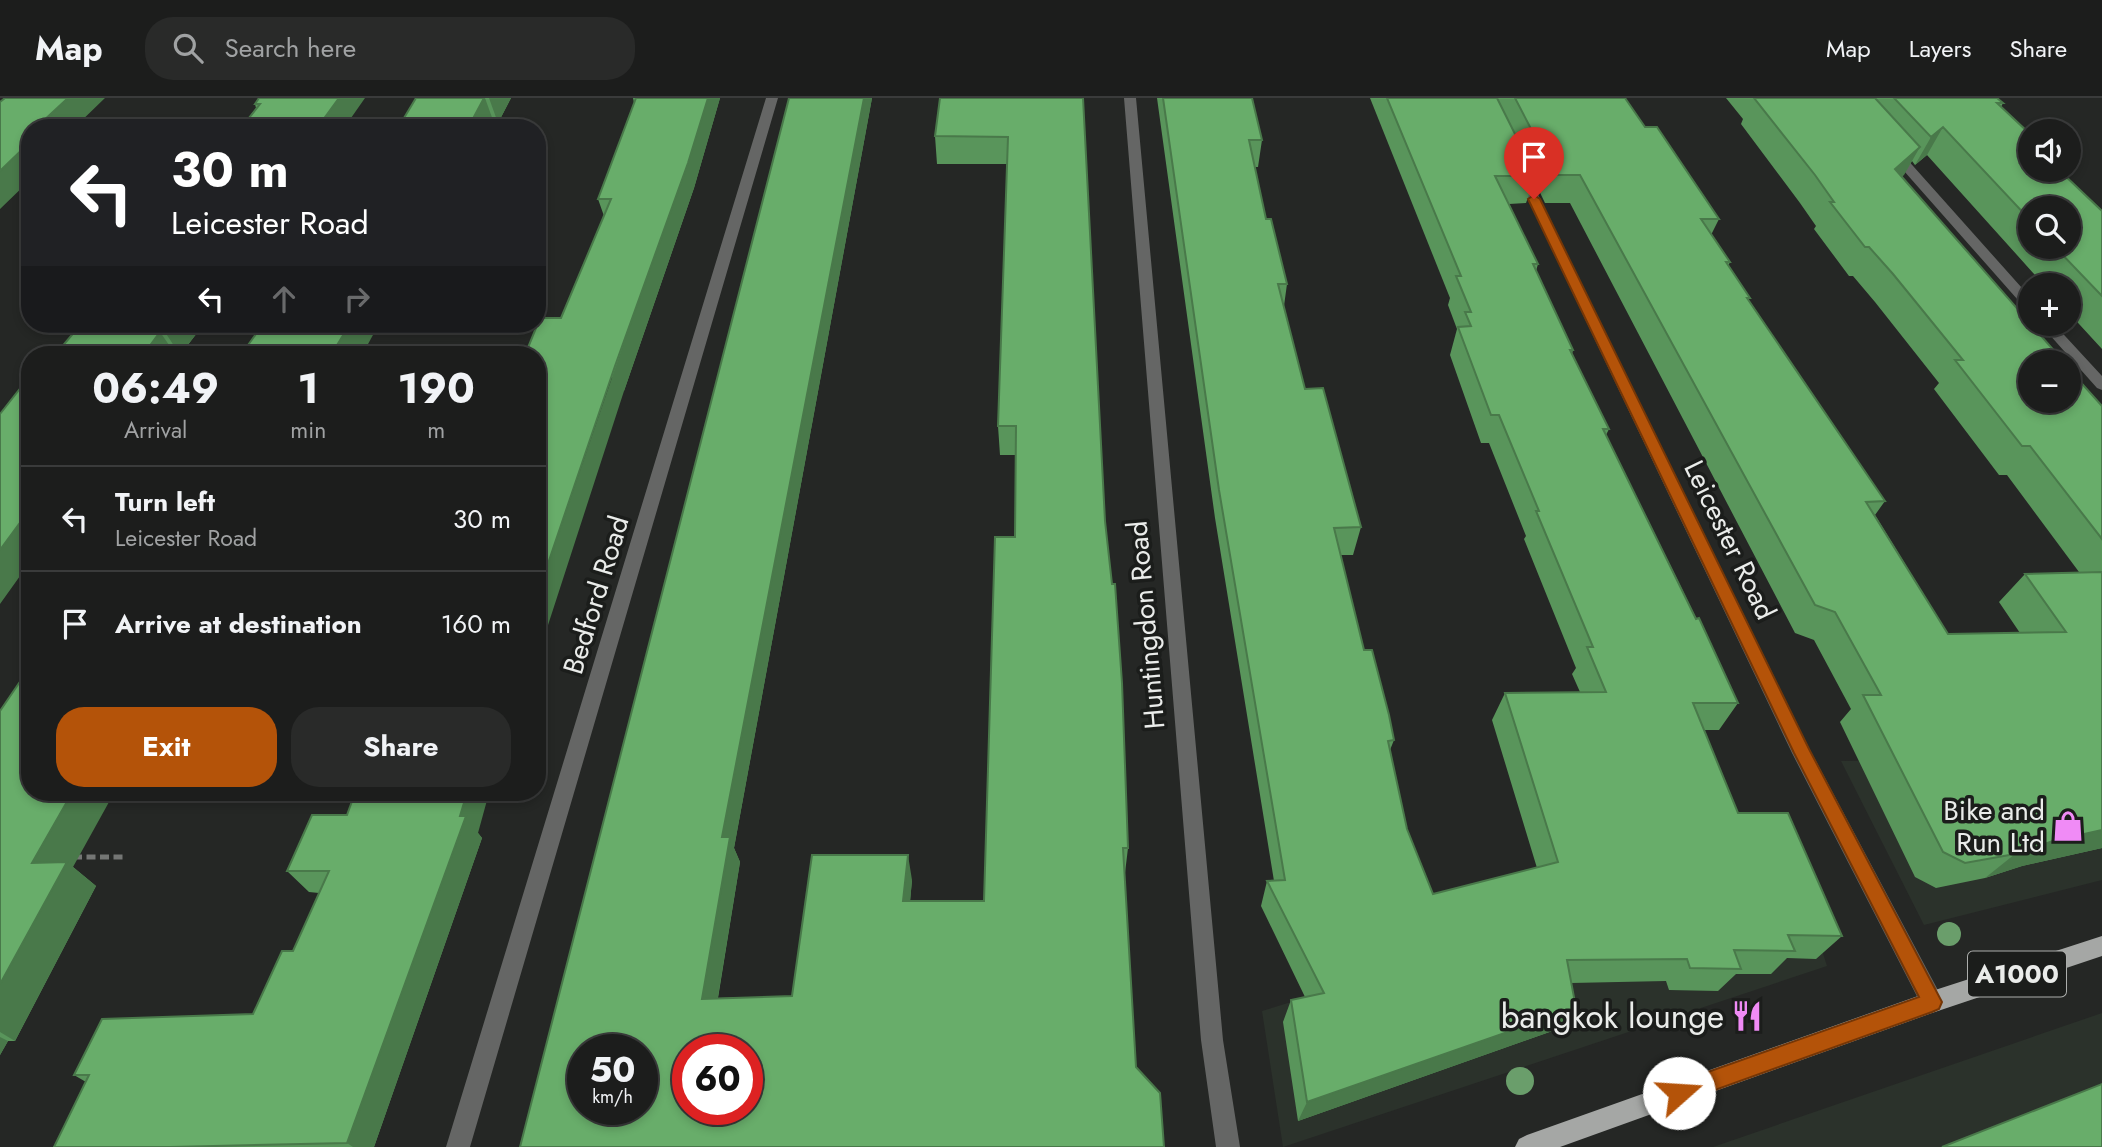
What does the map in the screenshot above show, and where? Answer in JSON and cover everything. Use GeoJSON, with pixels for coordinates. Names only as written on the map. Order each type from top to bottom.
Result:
{"type":"FeatureCollection","features":[{"type":"Feature","properties":{"kind":"main road","name":"A1000"},"geometry":{"type":"LineString","coordinates":[[1527,1147],[1932,1002],[2102,946]]}},
{"type":"Feature","properties":{"kind":"street","name":"Bedford Road"},"geometry":{"type":"LineString","coordinates":[[458,1147],[772,98]]}},
{"type":"Feature","properties":{"kind":"street","name":"Huntingdon Road"},"geometry":{"type":"LineString","coordinates":[[1130,98],[1212,1040],[1228,1147]]}},
{"type":"Feature","properties":{"kind":"street"},"geometry":{"type":"LineString","coordinates":[[1882,139],[2018,292]]}},
{"type":"Feature","properties":{"kind":"street","name":"Leicester Road"},"geometry":{"type":"LineString","coordinates":[[1516,161],[1802,753],[1932,1002]]}},
{"type":"Feature","properties":{"kind":"street"},"geometry":{"type":"LineString","coordinates":[[2058,336],[2102,385]]}},
{"type":"Feature","properties":{"kind":"path"},"geometry":{"type":"LineString","coordinates":[[69,857],[124,857]]}},
{"type":"Feature","properties":{"kind":"shaded area"},"geometry":{"type":"Polygon","coordinates":[[[2102,759],[2102,880],[1924,925],[1841,761],[2102,759]]]}},
{"type":"Feature","properties":{"kind":"shaded area"},"geometry":{"type":"Polygon","coordinates":[[[1790,849],[1827,966],[1283,1147],[1262,1011],[1790,849]]]}},
{"type":"Feature","properties":{"kind":"shaded area"},"geometry":{"type":"Polygon","coordinates":[[[2102,1013],[2102,1147],[1713,1147],[2102,1013]]]}},
{"type":"Feature","properties":{"kind":"building"},"geometry":{"type":"Polygon","coordinates":[[[5,98],[68,98],[45,119],[21,119],[21,151],[0,171],[0,102],[5,98]]]}},
{"type":"Feature","properties":{"kind":"building"},"geometry":{"type":"Polygon","coordinates":[[[259,98],[339,98],[324,119],[248,119],[260,104],[255,104],[259,98]]]}},
{"type":"Feature","properties":{"kind":"building"},"geometry":{"type":"Polygon","coordinates":[[[416,98],[484,98],[473,119],[403,119],[416,98]]]}},
{"type":"Feature","properties":{"kind":"building"},"geometry":{"type":"Polygon","coordinates":[[[636,98],[708,98],[688,163],[546,569],[546,346],[529,346],[534,333],[546,333],[546,318],[561,318],[611,199],[598,199],[636,98]]]}},
{"type":"Feature","properties":{"kind":"building"},"geometry":{"type":"Polygon","coordinates":[[[789,98],[864,98],[722,837],[730,837],[702,999],[792,996],[812,855],[908,855],[903,901],[984,901],[995,537],[1015,537],[1016,426],[998,426],[1008,137],[935,136],[940,98],[1083,98],[1105,521],[1112,584],[1115,584],[1122,683],[1128,848],[1123,848],[1136,1067],[1160,1093],[1164,1147],[520,1147],[789,98]]]}},
{"type":"Feature","properties":{"kind":"building"},"geometry":{"type":"Polygon","coordinates":[[[1163,98],[1252,98],[1262,140],[1249,140],[1266,219],[1271,219],[1287,284],[1278,284],[1305,389],[1323,388],[1361,527],[1334,528],[1364,650],[1372,650],[1389,715],[1394,740],[1388,741],[1407,829],[1433,894],[1558,862],[1505,693],[1606,692],[1587,647],[1593,647],[1536,511],[1539,511],[1499,415],[1491,415],[1458,327],[1471,326],[1465,312],[1471,312],[1456,276],[1461,276],[1387,98],[1497,98],[1536,176],[1495,176],[1538,264],[1533,264],[1573,350],[1570,350],[1609,429],[1603,429],[1696,619],[1699,618],[1738,703],[1693,703],[1738,813],[1788,813],[1842,936],[1788,935],[1795,951],[1734,950],[1741,969],[1690,968],[1687,959],[1567,960],[1576,1008],[1307,1102],[1291,1000],[1324,993],[1267,881],[1285,880],[1219,490],[1163,98]]]}},
{"type":"Feature","properties":{"kind":"building"},"geometry":{"type":"Polygon","coordinates":[[[1515,98],[1625,98],[1645,127],[1657,127],[1719,219],[1701,219],[1730,262],[1726,262],[1750,298],[1747,298],[1885,501],[1866,502],[1948,634],[2066,632],[2025,574],[2102,572],[2102,830],[2053,841],[2015,854],[1965,863],[1943,852],[1863,695],[1881,695],[1835,612],[1815,605],[1580,175],[1555,175],[1515,98]]]}},
{"type":"Feature","properties":{"kind":"building"},"geometry":{"type":"Polygon","coordinates":[[[1754,98],[1875,98],[1920,147],[1895,169],[2018,309],[2018,336],[2041,336],[2053,350],[2018,350],[2018,413],[2081,413],[2081,383],[2102,406],[2102,539],[2030,446],[2022,446],[1955,360],[1963,360],[1893,274],[1869,247],[1865,247],[1830,202],[1834,202],[1754,98]]]}},
{"type":"Feature","properties":{"kind":"building"},"geometry":{"type":"Polygon","coordinates":[[[1894,98],[1997,98],[2003,103],[1997,103],[2018,123],[2018,182],[2072,182],[2102,211],[2102,296],[2067,259],[2081,259],[2081,196],[2018,196],[2018,207],[1943,127],[1931,137],[1894,98]]]}},
{"type":"Feature","properties":{"kind":"building"},"geometry":{"type":"Polygon","coordinates":[[[73,333],[159,333],[150,346],[63,346],[73,333]]]}},
{"type":"Feature","properties":{"kind":"building"},"geometry":{"type":"Polygon","coordinates":[[[257,333],[344,333],[337,346],[247,346],[257,333]]]}},
{"type":"Feature","properties":{"kind":"building"},"geometry":{"type":"Polygon","coordinates":[[[21,387],[21,521],[0,550],[0,414],[21,387]]]}},
{"type":"Feature","properties":{"kind":"building"},"geometry":{"type":"Polygon","coordinates":[[[21,680],[21,801],[67,801],[32,863],[67,862],[0,984],[0,711],[21,680]]]}},
{"type":"Feature","properties":{"kind":"building"},"geometry":{"type":"Polygon","coordinates":[[[352,801],[465,801],[460,816],[466,816],[347,1143],[54,1147],[89,1075],[74,1075],[102,1019],[253,1014],[282,951],[293,951],[329,871],[287,871],[312,815],[347,815],[352,801]]]}},
{"type":"Feature","properties":{"kind":"building"},"geometry":{"type":"Polygon","coordinates":[[[2102,1084],[2102,1147],[1942,1147],[2102,1084]]]}},
{"type":"Feature","properties":{"kind":"place","name":"Bike and Run Ltd"},"geometry":{"type":"Point","coordinates":[2068,826]}},
{"type":"Feature","properties":{"kind":"place","name":"bangkok lounge"},"geometry":{"type":"Point","coordinates":[1747,1016]}},
{"type":"Feature","properties":{"kind":"route"},"geometry":{"type":"LineString","coordinates":[[1534,199],[1802,753],[1932,1002],[1679,1093]]}}]}
